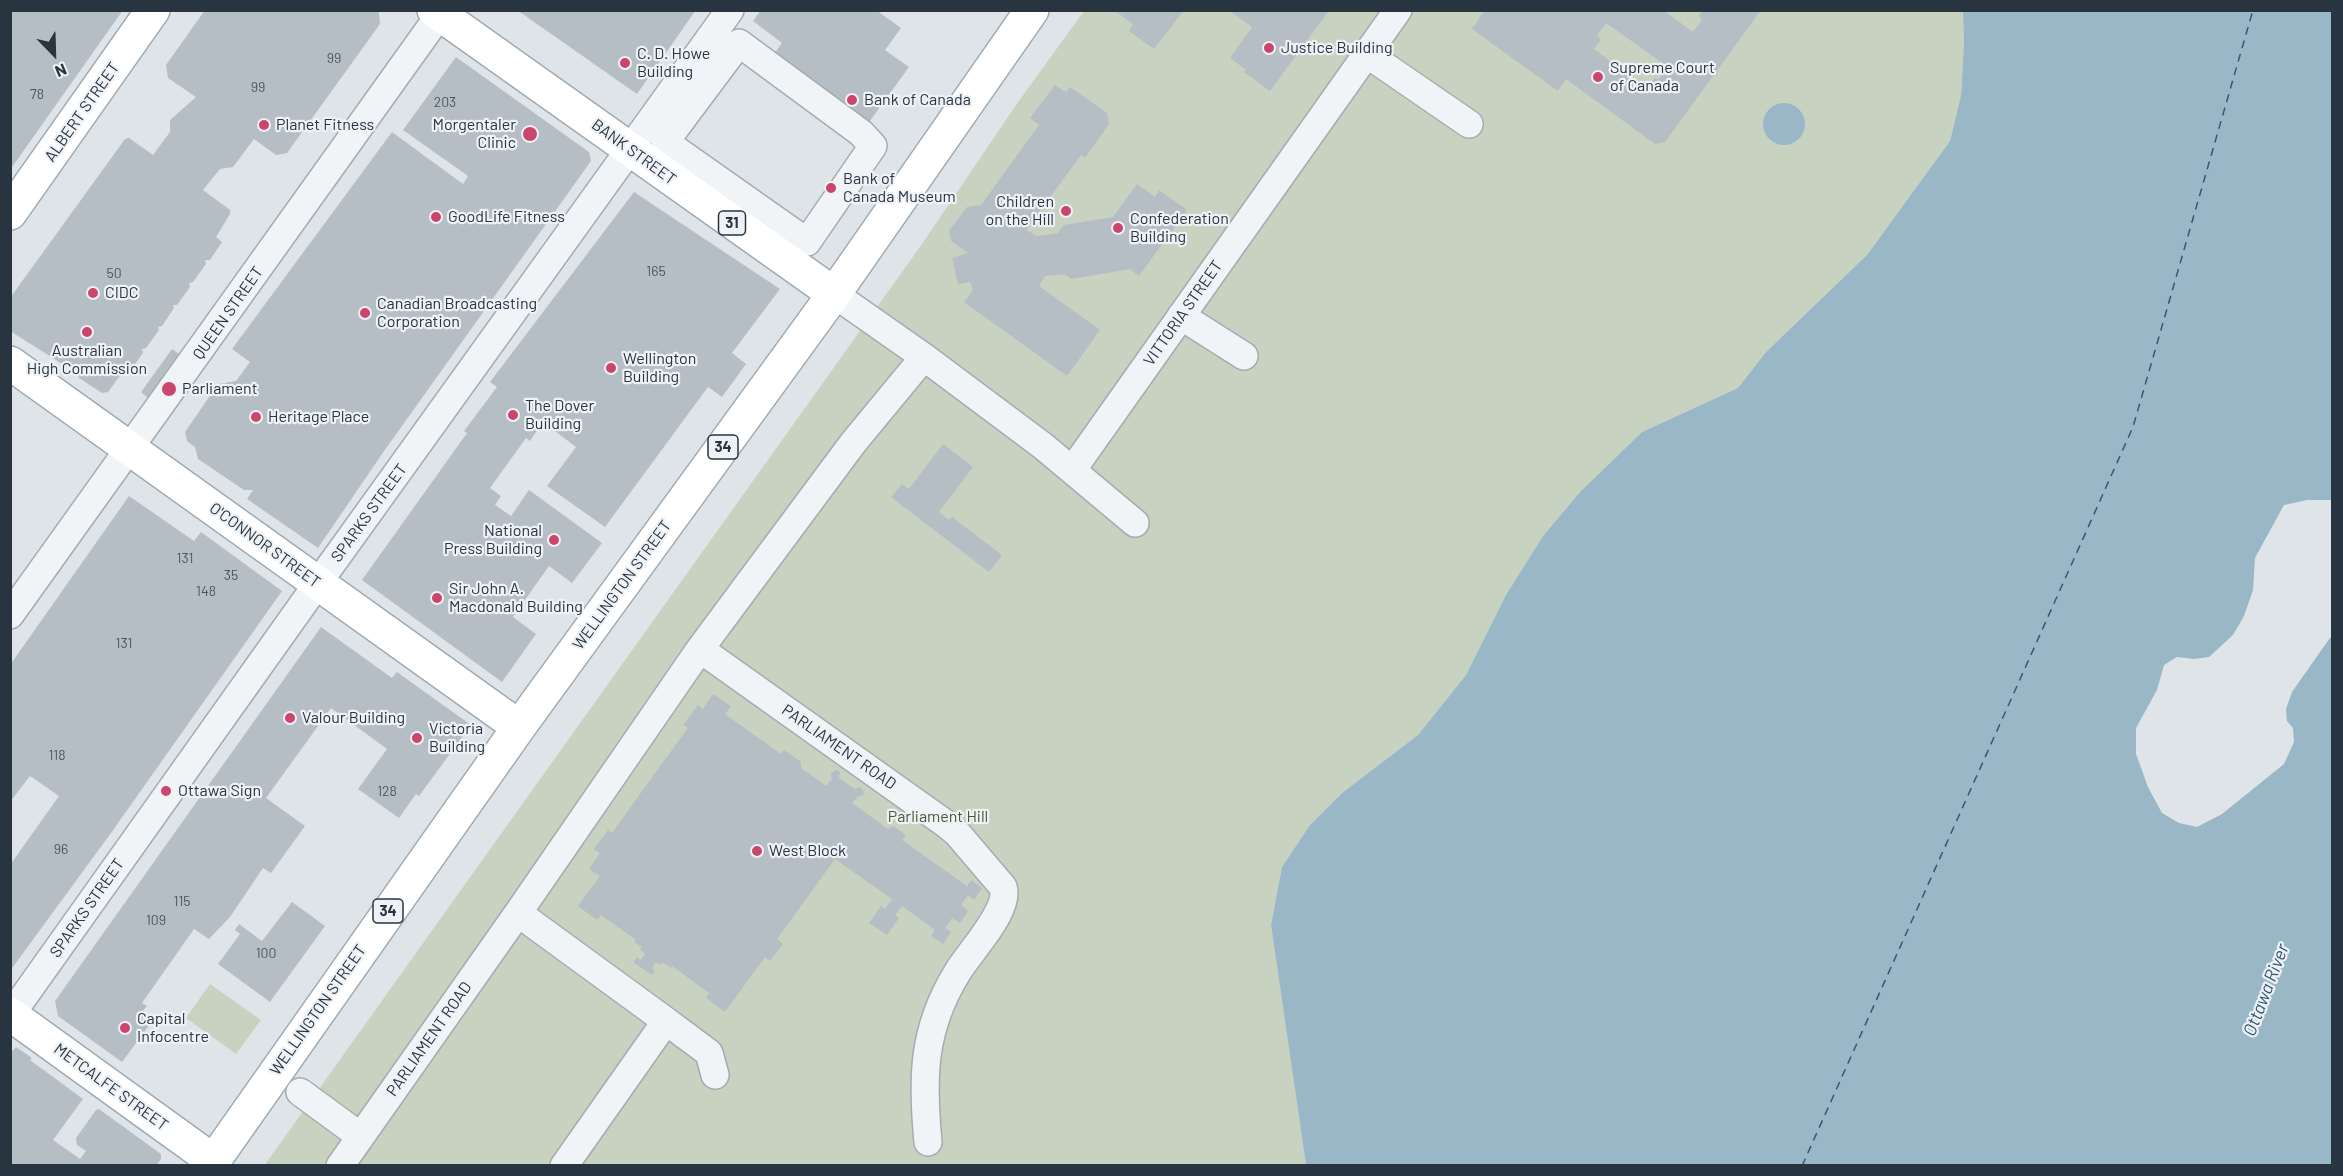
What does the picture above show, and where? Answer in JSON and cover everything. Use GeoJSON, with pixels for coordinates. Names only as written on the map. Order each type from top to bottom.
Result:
{"type":"FeatureCollection","features":[{"type":"Feature","properties":{"kind":"main road","name":"ALBERT STREET"},"geometry":{"type":"LineString","coordinates":[[10,213],[153,10]]}},
{"type":"Feature","properties":{"kind":"main road","name":"WELLINGTON STREET"},"geometry":{"type":"LineString","coordinates":[[207,1164],[519,727],[834,294],[1032,10]]}},
{"type":"Feature","properties":{"kind":"main road","name":"BANK STREET"},"geometry":{"type":"LineString","coordinates":[[439,12],[834,294]]}},
{"type":"Feature","properties":{"kind":"main road","name":"O'CONNOR STREET"},"geometry":{"type":"LineString","coordinates":[[10,363],[519,727]]}},
{"type":"Feature","properties":{"kind":"main road","name":"METCALFE STREET"},"geometry":{"type":"LineString","coordinates":[[11,1015],[207,1164]]}},
{"type":"Feature","properties":{"kind":"street","name":"SPARKS STREET"},"geometry":{"type":"LineString","coordinates":[[11,1015],[730,10]]}},
{"type":"Feature","properties":{"kind":"street","name":"VITTORIA STREET"},"geometry":{"type":"LineString","coordinates":[[1073,469],[1398,10]]}},
{"type":"Feature","properties":{"kind":"street","name":"QUEEN STREET"},"geometry":{"type":"LineString","coordinates":[[10,615],[131,449],[439,12]]}},
{"type":"Feature","properties":{"kind":"street"},"geometry":{"type":"LineString","coordinates":[[739,43],[861,133],[873,146],[807,242],[665,141],[739,43]]}},
{"type":"Feature","properties":{"kind":"street"},"geometry":{"type":"LineString","coordinates":[[1367,54],[1469,124]]}},
{"type":"Feature","properties":{"kind":"street"},"geometry":{"type":"LineString","coordinates":[[834,294],[924,357],[1073,469],[1135,523]]}},
{"type":"Feature","properties":{"kind":"street"},"geometry":{"type":"LineString","coordinates":[[1181,316],[1244,356]]}},
{"type":"Feature","properties":{"kind":"street","name":"PARLIAMENT ROAD"},"geometry":{"type":"LineString","coordinates":[[340,1166],[519,913],[700,649],[853,443],[924,357]]}},
{"type":"Feature","properties":{"kind":"street","name":"PARLIAMENT ROAD"},"geometry":{"type":"LineString","coordinates":[[700,649],[946,824],[965,842],[1003,887],[1005,897],[1003,907],[954,977],[934,1025],[923,1075],[928,1142]]}},
{"type":"Feature","properties":{"kind":"street"},"geometry":{"type":"LineString","coordinates":[[519,913],[709,1053],[715,1075]]}},
{"type":"Feature","properties":{"kind":"street"},"geometry":{"type":"LineString","coordinates":[[564,1166],[666,1021]]}},
{"type":"Feature","properties":{"kind":"street"},"geometry":{"type":"LineString","coordinates":[[300,1092],[360,1136]]}},
{"type":"Feature","properties":{"kind":"green space","name":"Parliament Hill"},"geometry":{"type":"Polygon","coordinates":[[[1084,11],[1963,11],[1961,97],[1950,141],[1867,255],[1766,352],[1738,388],[1642,432],[1580,492],[1543,536],[1506,595],[1466,675],[1418,735],[1342,793],[1310,825],[1282,867],[1271,925],[1306,1165],[264,1166],[922,244],[1016,105],[1084,11]]]}},
{"type":"Feature","properties":{"kind":"green space"},"geometry":{"type":"Polygon","coordinates":[[[210,984],[261,1020],[236,1054],[186,1018],[210,984]]]}},
{"type":"Feature","properties":{"kind":"water","name":"Ottawa River"},"geometry":{"type":"Polygon","coordinates":[[[1963,11],[2332,11],[2332,500],[2307,500],[2284,505],[2255,558],[2253,590],[2244,616],[2233,635],[2209,657],[2194,659],[2177,657],[2164,665],[2157,690],[2136,728],[2136,754],[2148,787],[2162,813],[2179,823],[2197,827],[2222,814],[2284,764],[2294,742],[2293,728],[2287,721],[2286,709],[2292,692],[2332,635],[2332,1165],[1306,1165],[1271,925],[1282,867],[1310,825],[1342,793],[1418,735],[1466,675],[1506,595],[1543,536],[1580,492],[1642,432],[1738,388],[1766,352],[1867,255],[1950,141],[1961,96],[1963,11]]]}},
{"type":"Feature","properties":{"kind":"water"},"geometry":{"type":"Polygon","coordinates":[[[1784,103],[1792,104],[1799,109],[1804,116],[1804,132],[1799,139],[1792,144],[1784,145],[1776,144],[1769,139],[1764,132],[1763,124],[1764,116],[1769,109],[1776,104],[1784,103]]]}},
{"type":"Feature","properties":{"kind":"building"},"geometry":{"type":"Polygon","coordinates":[[[10,10],[123,10],[10,170],[10,10]]]}},
{"type":"Feature","properties":{"kind":"building"},"geometry":{"type":"Polygon","coordinates":[[[205,10],[376,10],[379,13],[380,24],[287,153],[276,155],[254,139],[233,167],[220,169],[203,190],[230,210],[230,214],[216,237],[222,242],[210,260],[205,260],[206,264],[193,282],[189,283],[190,287],[177,305],[173,305],[174,308],[162,326],[158,327],[159,330],[146,348],[142,349],[143,353],[130,371],[122,366],[122,373],[108,392],[102,393],[79,378],[78,374],[10,331],[10,298],[125,139],[129,138],[153,155],[170,132],[170,120],[196,97],[168,78],[166,65],[205,10]]]}},
{"type":"Feature","properties":{"kind":"building","name":"C. D. Howe Building"},"geometry":{"type":"Polygon","coordinates":[[[517,10],[696,10],[637,94],[517,10]]]}},
{"type":"Feature","properties":{"kind":"building","name":"Bank of Canada"},"geometry":{"type":"Polygon","coordinates":[[[761,10],[876,10],[901,28],[885,50],[909,67],[862,132],[768,63],[782,43],[753,21],[761,10]]]}},
{"type":"Feature","properties":{"kind":"building"},"geometry":{"type":"Polygon","coordinates":[[[1114,10],[1184,10],[1154,49],[1129,31],[1133,24],[1114,10]]]}},
{"type":"Feature","properties":{"kind":"building","name":"Justice Building"},"geometry":{"type":"Polygon","coordinates":[[[1229,10],[1326,10],[1328,12],[1270,91],[1244,72],[1246,70],[1230,58],[1252,27],[1229,10]]]}},
{"type":"Feature","properties":{"kind":"building","name":"Supreme Court of Canada"},"geometry":{"type":"Polygon","coordinates":[[[1485,10],[1663,10],[1693,32],[1702,20],[1699,16],[1703,10],[1761,10],[1665,142],[1655,144],[1566,79],[1558,91],[1472,29],[1485,10]],[[1606,23],[1597,35],[1601,40],[1594,49],[1651,91],[1653,88],[1650,84],[1655,78],[1659,79],[1668,67],[1606,23]]]}},
{"type":"Feature","properties":{"kind":"building"},"geometry":{"type":"Polygon","coordinates":[[[456,57],[589,152],[591,161],[382,454],[318,548],[247,499],[253,490],[244,490],[198,459],[195,447],[187,441],[185,432],[218,384],[236,381],[250,362],[232,349],[392,132],[463,184],[468,176],[403,130],[456,57]]]}},
{"type":"Feature","properties":{"kind":"building","name":"Confederation Building"},"geometry":{"type":"Polygon","coordinates":[[[1055,85],[1066,92],[1070,87],[1107,113],[1109,124],[1085,158],[1081,155],[1026,230],[1037,236],[1058,233],[1064,225],[1113,217],[1137,184],[1155,197],[1159,190],[1187,210],[1139,276],[1130,269],[1072,279],[1064,274],[1045,276],[1039,286],[1100,330],[1067,376],[964,302],[973,290],[970,282],[958,284],[952,258],[968,253],[951,241],[949,231],[967,207],[981,205],[1039,125],[1030,118],[1055,85]]]}},
{"type":"Feature","properties":{"kind":"building"},"geometry":{"type":"Polygon","coordinates":[[[634,192],[780,289],[732,353],[746,364],[722,397],[708,387],[605,527],[547,486],[576,447],[543,422],[530,441],[526,438],[490,488],[501,496],[495,505],[511,516],[529,490],[602,543],[572,583],[549,566],[513,617],[536,634],[502,682],[362,580],[467,433],[464,431],[497,387],[490,382],[634,192]]]}},
{"type":"Feature","properties":{"kind":"building"},"geometry":{"type":"Polygon","coordinates":[[[172,349],[179,354],[148,398],[141,392],[172,349]]]}},
{"type":"Feature","properties":{"kind":"building"},"geometry":{"type":"Polygon","coordinates":[[[943,444],[973,467],[939,512],[949,520],[952,517],[1002,555],[989,572],[891,497],[902,484],[909,489],[943,444]]]}},
{"type":"Feature","properties":{"kind":"building"},"geometry":{"type":"Polygon","coordinates":[[[129,496],[194,541],[201,532],[282,591],[111,833],[10,971],[10,865],[59,796],[30,776],[10,802],[10,665],[129,496]]]}},
{"type":"Feature","properties":{"kind":"building"},"geometry":{"type":"Polygon","coordinates":[[[321,627],[392,678],[397,672],[471,725],[419,796],[416,794],[399,818],[358,789],[387,749],[331,708],[266,798],[305,826],[271,873],[263,868],[230,917],[209,939],[194,929],[142,1003],[147,1006],[142,1012],[153,1020],[122,1062],[58,1016],[55,1001],[321,627]]]}},
{"type":"Feature","properties":{"kind":"building","name":"West Block"},"geometry":{"type":"Polygon","coordinates":[[[713,694],[731,706],[725,714],[781,754],[784,750],[801,762],[801,768],[826,786],[832,779],[830,774],[836,770],[840,772],[839,778],[855,789],[860,787],[863,790],[864,794],[852,803],[888,829],[893,826],[906,835],[902,840],[967,886],[971,880],[982,888],[974,900],[968,895],[961,905],[968,911],[960,923],[952,918],[945,928],[951,932],[943,944],[931,936],[935,930],[902,906],[895,915],[899,918],[887,935],[869,923],[881,906],[885,909],[892,899],[835,859],[777,939],[783,944],[770,961],[765,957],[725,1012],[706,998],[709,993],[672,966],[671,968],[662,962],[660,965],[656,962],[652,968],[655,970],[652,975],[633,962],[637,957],[641,960],[645,954],[640,950],[642,947],[634,942],[636,940],[601,915],[597,920],[578,906],[600,876],[589,869],[600,853],[594,849],[608,830],[612,833],[688,728],[683,725],[698,705],[703,709],[713,694]]]}},
{"type":"Feature","properties":{"kind":"building"},"geometry":{"type":"Polygon","coordinates":[[[292,902],[325,926],[270,1002],[218,964],[240,934],[235,930],[239,924],[262,941],[292,902]]]}},
{"type":"Feature","properties":{"kind":"building"},"geometry":{"type":"Polygon","coordinates":[[[16,1047],[83,1099],[53,1140],[80,1159],[86,1151],[77,1145],[76,1138],[99,1109],[161,1154],[161,1159],[156,1166],[10,1166],[10,1054],[16,1047]]]}},
{"type":"Feature","properties":{"kind":"ferry route"},"geometry":{"type":"LineString","coordinates":[[1802,1166],[2133,427],[2253,10]]}},
{"type":"Feature","properties":{"kind":"place","name":"Justice Building"},"geometry":{"type":"Point","coordinates":[1269,48]}},
{"type":"Feature","properties":{"kind":"place","name":"C. D. Howe Building"},"geometry":{"type":"Point","coordinates":[625,63]}},
{"type":"Feature","properties":{"kind":"place","name":"Supreme Court of Canada"},"geometry":{"type":"Point","coordinates":[1598,77]}},
{"type":"Feature","properties":{"kind":"place","name":"Bank of Canada"},"geometry":{"type":"Point","coordinates":[852,100]}},
{"type":"Feature","properties":{"kind":"place","name":"Planet Fitness"},"geometry":{"type":"Point","coordinates":[264,125]}},
{"type":"Feature","properties":{"kind":"place","name":"Morgentaler Clinic"},"geometry":{"type":"Point","coordinates":[530,134]}},
{"type":"Feature","properties":{"kind":"place","name":"Bank of Canada Museum"},"geometry":{"type":"Point","coordinates":[831,188]}},
{"type":"Feature","properties":{"kind":"place","name":"Children on the Hill"},"geometry":{"type":"Point","coordinates":[1066,211]}},
{"type":"Feature","properties":{"kind":"place","name":"GoodLife Fitness"},"geometry":{"type":"Point","coordinates":[436,217]}},
{"type":"Feature","properties":{"kind":"place","name":"Confederation Building"},"geometry":{"type":"Point","coordinates":[1118,228]}},
{"type":"Feature","properties":{"kind":"place","name":"CIDC"},"geometry":{"type":"Point","coordinates":[93,293]}},
{"type":"Feature","properties":{"kind":"place","name":"Canadian Broadcasting Corporation"},"geometry":{"type":"Point","coordinates":[365,313]}},
{"type":"Feature","properties":{"kind":"place","name":"Australian High Commission"},"geometry":{"type":"Point","coordinates":[87,332]}},
{"type":"Feature","properties":{"kind":"place","name":"Wellington Building"},"geometry":{"type":"Point","coordinates":[611,368]}},
{"type":"Feature","properties":{"kind":"place","name":"Parliament"},"geometry":{"type":"Point","coordinates":[169,389]}},
{"type":"Feature","properties":{"kind":"place","name":"The Dover Building"},"geometry":{"type":"Point","coordinates":[513,415]}},
{"type":"Feature","properties":{"kind":"place","name":"Heritage Place"},"geometry":{"type":"Point","coordinates":[256,417]}},
{"type":"Feature","properties":{"kind":"place","name":"National Press Building"},"geometry":{"type":"Point","coordinates":[554,540]}},
{"type":"Feature","properties":{"kind":"place","name":"Sir John A. Macdonald Building"},"geometry":{"type":"Point","coordinates":[437,598]}},
{"type":"Feature","properties":{"kind":"place","name":"Valour Building"},"geometry":{"type":"Point","coordinates":[290,718]}},
{"type":"Feature","properties":{"kind":"place","name":"Victoria Building"},"geometry":{"type":"Point","coordinates":[417,738]}},
{"type":"Feature","properties":{"kind":"place","name":"Ottawa Sign"},"geometry":{"type":"Point","coordinates":[166,791]}},
{"type":"Feature","properties":{"kind":"place","name":"West Block"},"geometry":{"type":"Point","coordinates":[757,851]}},
{"type":"Feature","properties":{"kind":"place","name":"Capital Infocentre"},"geometry":{"type":"Point","coordinates":[125,1028]}}]}
